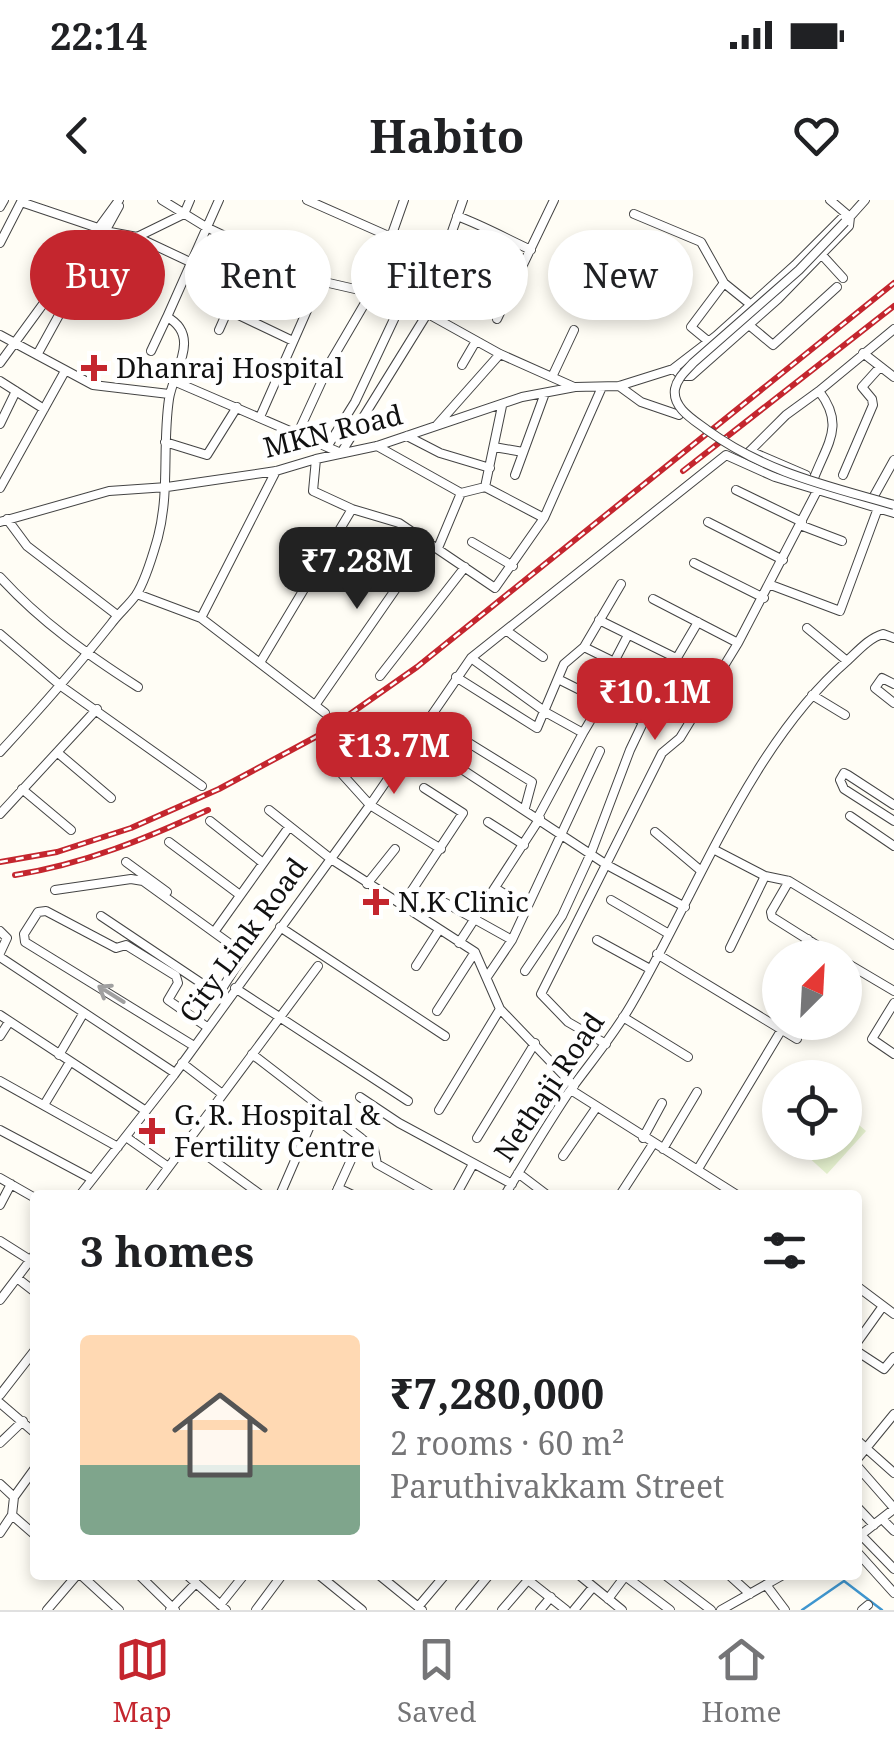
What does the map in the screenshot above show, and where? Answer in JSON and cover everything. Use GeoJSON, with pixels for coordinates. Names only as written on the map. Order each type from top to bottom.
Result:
{"type":"FeatureCollection","features":[{"type":"Feature","properties":{"kind":"street"},"geometry":{"type":"LineString","coordinates":[[0,207],[4,200]]}},
{"type":"Feature","properties":{"kind":"street"},"geometry":{"type":"LineString","coordinates":[[0,243],[17,207],[24,202],[106,230],[120,200]]}},
{"type":"Feature","properties":{"kind":"street"},"geometry":{"type":"LineString","coordinates":[[0,364],[120,200]]}},
{"type":"Feature","properties":{"kind":"street"},"geometry":{"type":"LineString","coordinates":[[162,200],[214,230]]}},
{"type":"Feature","properties":{"kind":"street"},"geometry":{"type":"LineString","coordinates":[[151,230],[184,214],[190,200]]}},
{"type":"Feature","properties":{"kind":"street"},"geometry":{"type":"LineString","coordinates":[[204,230],[219,200]]}},
{"type":"Feature","properties":{"kind":"street"},"geometry":{"type":"LineString","coordinates":[[307,200],[374,230]]}},
{"type":"Feature","properties":{"kind":"street"},"geometry":{"type":"LineString","coordinates":[[395,230],[404,200]]}},
{"type":"Feature","properties":{"kind":"street"},"geometry":{"type":"LineString","coordinates":[[452,230],[463,200]]}},
{"type":"Feature","properties":{"kind":"street"},"geometry":{"type":"LineString","coordinates":[[528,257],[553,200]]}},
{"type":"Feature","properties":{"kind":"street"},"geometry":{"type":"LineString","coordinates":[[830,200],[848,219],[787,282],[693,363],[678,380],[676,396],[680,407],[696,422],[764,466],[894,507]]}},
{"type":"Feature","properties":{"kind":"street","name":"MKN Road"},"geometry":{"type":"LineString","coordinates":[[3,519],[110,491],[276,471],[316,458],[377,446],[545,393],[575,387],[619,386],[673,369],[868,200]]}},
{"type":"Feature","properties":{"kind":"street"},"geometry":{"type":"LineString","coordinates":[[634,214],[701,242],[724,283],[750,304]]}},
{"type":"Feature","properties":{"kind":"street"},"geometry":{"type":"LineString","coordinates":[[457,216],[531,250]]}},
{"type":"Feature","properties":{"kind":"street","name":"MKN Road"},"geometry":{"type":"LineString","coordinates":[[673,369],[691,376],[822,255],[848,219]]}},
{"type":"Feature","properties":{"kind":"street"},"geometry":{"type":"LineString","coordinates":[[749,324],[773,345],[840,282],[822,255]]}},
{"type":"Feature","properties":{"kind":"street"},"geometry":{"type":"LineString","coordinates":[[150,352],[185,275]]}},
{"type":"Feature","properties":{"kind":"street"},"geometry":{"type":"LineString","coordinates":[[708,341],[691,327],[724,283]]}},
{"type":"Feature","properties":{"kind":"street"},"geometry":{"type":"LineString","coordinates":[[0,752],[137,594],[158,537],[167,487],[164,442],[170,394],[185,336],[178,323],[168,318]]}},
{"type":"Feature","properties":{"kind":"street"},"geometry":{"type":"LineString","coordinates":[[37,355],[56,320]]}},
{"type":"Feature","properties":{"kind":"street"},"geometry":{"type":"LineString","coordinates":[[219,330],[224,320]]}},
{"type":"Feature","properties":{"kind":"street"},"geometry":{"type":"LineString","coordinates":[[249,320],[293,341]]}},
{"type":"Feature","properties":{"kind":"street"},"geometry":{"type":"LineString","coordinates":[[260,417],[302,320]]}},
{"type":"Feature","properties":{"kind":"street"},"geometry":{"type":"LineString","coordinates":[[297,435],[330,362],[355,320]]}},
{"type":"Feature","properties":{"kind":"street"},"geometry":{"type":"LineString","coordinates":[[327,447],[355,402],[394,320]]}},
{"type":"Feature","properties":{"kind":"street"},"geometry":{"type":"LineString","coordinates":[[176,382],[340,453],[421,320]]}},
{"type":"Feature","properties":{"kind":"street"},"geometry":{"type":"LineString","coordinates":[[438,320],[500,354],[575,387]]}},
{"type":"Feature","properties":{"kind":"street","name":"City Link Road"},"geometry":{"type":"LineString","coordinates":[[84,1190],[175,1074],[222,997],[234,988],[331,859],[472,658],[721,458],[726,455],[739,459],[750,451],[786,415],[894,328]]}},
{"type":"Feature","properties":{"kind":"street"},"geometry":{"type":"LineString","coordinates":[[552,377],[574,330]]}},
{"type":"Feature","properties":{"kind":"street"},"geometry":{"type":"LineString","coordinates":[[0,335],[93,385],[170,394]]}},
{"type":"Feature","properties":{"kind":"street"},"geometry":{"type":"LineString","coordinates":[[462,365],[476,340]]}},
{"type":"Feature","properties":{"kind":"street"},"geometry":{"type":"LineString","coordinates":[[863,353],[894,378]]}},
{"type":"Feature","properties":{"kind":"street"},"geometry":{"type":"LineString","coordinates":[[436,427],[500,354]]}},
{"type":"Feature","properties":{"kind":"street"},"geometry":{"type":"LineString","coordinates":[[843,475],[872,405],[872,399],[862,388],[880,367]]}},
{"type":"Feature","properties":{"kind":"street"},"geometry":{"type":"LineString","coordinates":[[0,488],[65,371]]}},
{"type":"Feature","properties":{"kind":"street"},"geometry":{"type":"LineString","coordinates":[[0,381],[44,409]]}},
{"type":"Feature","properties":{"kind":"street"},"geometry":{"type":"LineString","coordinates":[[619,386],[642,402],[679,415]]}},
{"type":"Feature","properties":{"kind":"street"},"geometry":{"type":"LineString","coordinates":[[316,458],[313,492],[352,509],[399,522],[494,588],[544,518],[602,387]]}},
{"type":"Feature","properties":{"kind":"street"},"geometry":{"type":"LineString","coordinates":[[814,478],[834,426],[834,415],[819,391]]}},
{"type":"Feature","properties":{"kind":"street"},"geometry":{"type":"LineString","coordinates":[[0,424],[16,392]]}},
{"type":"Feature","properties":{"kind":"street"},"geometry":{"type":"LineString","coordinates":[[515,475],[545,393]]}},
{"type":"Feature","properties":{"kind":"street"},"geometry":{"type":"LineString","coordinates":[[485,487],[502,406]]}},
{"type":"Feature","properties":{"kind":"street"},"geometry":{"type":"LineString","coordinates":[[164,442],[207,455],[237,407]]}},
{"type":"Feature","properties":{"kind":"street"},"geometry":{"type":"LineString","coordinates":[[407,436],[440,453],[490,468]]}},
{"type":"Feature","properties":{"kind":"street"},"geometry":{"type":"LineString","coordinates":[[377,446],[460,493],[485,487],[544,518]]}},
{"type":"Feature","properties":{"kind":"street"},"geometry":{"type":"LineString","coordinates":[[494,448],[523,452]]}},
{"type":"Feature","properties":{"kind":"street"},"geometry":{"type":"LineString","coordinates":[[750,451],[814,478],[874,496],[894,507]]}},
{"type":"Feature","properties":{"kind":"street"},"geometry":{"type":"LineString","coordinates":[[739,459],[776,477],[878,508],[894,507]]}},
{"type":"Feature","properties":{"kind":"street"},"geometry":{"type":"LineString","coordinates":[[874,496],[894,460]]}},
{"type":"Feature","properties":{"kind":"street"},"geometry":{"type":"LineString","coordinates":[[200,618],[276,471]]}},
{"type":"Feature","properties":{"kind":"street"},"geometry":{"type":"LineString","coordinates":[[736,490],[842,541]]}},
{"type":"Feature","properties":{"kind":"street"},"geometry":{"type":"LineString","coordinates":[[606,1044],[568,1022],[541,994],[662,753],[680,738],[738,643],[818,490]]}},
{"type":"Feature","properties":{"kind":"street"},"geometry":{"type":"LineString","coordinates":[[438,548],[460,493]]}},
{"type":"Feature","properties":{"kind":"street"},"geometry":{"type":"LineString","coordinates":[[771,584],[840,611],[878,508]]}},
{"type":"Feature","properties":{"kind":"street"},"geometry":{"type":"LineString","coordinates":[[261,662],[352,509]]}},
{"type":"Feature","properties":{"kind":"street"},"geometry":{"type":"LineString","coordinates":[[3,519],[26,546],[117,615]]}},
{"type":"Feature","properties":{"kind":"street"},"geometry":{"type":"LineString","coordinates":[[708,522],[783,560]]}},
{"type":"Feature","properties":{"kind":"street"},"geometry":{"type":"LineString","coordinates":[[316,704],[429,541]]}},
{"type":"Feature","properties":{"kind":"street"},"geometry":{"type":"LineString","coordinates":[[472,542],[513,566]]}},
{"type":"Feature","properties":{"kind":"street"},"geometry":{"type":"LineString","coordinates":[[694,563],[764,598]]}},
{"type":"Feature","properties":{"kind":"street"},"geometry":{"type":"LineString","coordinates":[[380,676],[465,568]]}},
{"type":"Feature","properties":{"kind":"street"},"geometry":{"type":"LineString","coordinates":[[0,577],[23,602],[86,654],[138,687]]}},
{"type":"Feature","properties":{"kind":"street"},"geometry":{"type":"LineString","coordinates":[[456,678],[537,728],[564,664],[584,648],[621,584]]}},
{"type":"Feature","properties":{"kind":"street"},"geometry":{"type":"LineString","coordinates":[[137,594],[200,618],[325,713]]}},
{"type":"Feature","properties":{"kind":"street"},"geometry":{"type":"LineString","coordinates":[[653,599],[738,643]]}},
{"type":"Feature","properties":{"kind":"street"},"geometry":{"type":"LineString","coordinates":[[599,620],[676,658]]}},
{"type":"Feature","properties":{"kind":"street"},"geometry":{"type":"LineString","coordinates":[[525,971],[562,916],[644,722],[698,622]]}},
{"type":"Feature","properties":{"kind":"street"},"geometry":{"type":"LineString","coordinates":[[806,628],[847,661]]}},
{"type":"Feature","properties":{"kind":"street"},"geometry":{"type":"LineString","coordinates":[[507,631],[543,657]]}},
{"type":"Feature","properties":{"kind":"street","name":"Nethaji Road"},"geometry":{"type":"LineString","coordinates":[[508,1190],[572,1088],[632,1004],[685,907],[700,870],[771,753],[812,695],[835,672],[879,634],[894,638]]}},
{"type":"Feature","properties":{"kind":"street"},"geometry":{"type":"LineString","coordinates":[[614,662],[628,635]]}},
{"type":"Feature","properties":{"kind":"street"},"geometry":{"type":"LineString","coordinates":[[1,637],[61,686],[202,786]]}},
{"type":"Feature","properties":{"kind":"street"},"geometry":{"type":"LineString","coordinates":[[584,648],[662,685]]}},
{"type":"Feature","properties":{"kind":"street"},"geometry":{"type":"LineString","coordinates":[[472,658],[583,734]]}},
{"type":"Feature","properties":{"kind":"street"},"geometry":{"type":"LineString","coordinates":[[835,672],[846,681]]}},
{"type":"Feature","properties":{"kind":"street"},"geometry":{"type":"LineString","coordinates":[[894,684],[882,678],[876,688],[894,703]]}},
{"type":"Feature","properties":{"kind":"street"},"geometry":{"type":"LineString","coordinates":[[558,679],[644,722]]}},
{"type":"Feature","properties":{"kind":"street"},"geometry":{"type":"LineString","coordinates":[[812,695],[846,716]]}},
{"type":"Feature","properties":{"kind":"street"},"geometry":{"type":"LineString","coordinates":[[459,942],[524,845],[602,701]]}},
{"type":"Feature","properties":{"kind":"street"},"geometry":{"type":"LineString","coordinates":[[0,814],[97,709]]}},
{"type":"Feature","properties":{"kind":"street"},"geometry":{"type":"LineString","coordinates":[[430,719],[532,782],[525,808]]}},
{"type":"Feature","properties":{"kind":"street"},"geometry":{"type":"LineString","coordinates":[[416,739],[608,865],[685,907]]}},
{"type":"Feature","properties":{"kind":"street"},"geometry":{"type":"LineString","coordinates":[[487,977],[512,940],[600,751]]}},
{"type":"Feature","properties":{"kind":"street"},"geometry":{"type":"LineString","coordinates":[[58,753],[111,798]]}},
{"type":"Feature","properties":{"kind":"street"},"geometry":{"type":"LineString","coordinates":[[332,764],[370,805],[441,849]]}},
{"type":"Feature","properties":{"kind":"street"},"geometry":{"type":"LineString","coordinates":[[894,805],[844,774],[839,783],[894,821]]}},
{"type":"Feature","properties":{"kind":"street"},"geometry":{"type":"LineString","coordinates":[[401,907],[463,813],[424,788]]}},
{"type":"Feature","properties":{"kind":"street"},"geometry":{"type":"LineString","coordinates":[[22,789],[71,830]]}},
{"type":"Feature","properties":{"kind":"street"},"geometry":{"type":"LineString","coordinates":[[269,810],[367,884],[475,952],[500,1009],[536,1043],[572,1088],[596,1108],[729,1190]]}},
{"type":"Feature","properties":{"kind":"street"},"geometry":{"type":"LineString","coordinates":[[850,816],[894,846]]}},
{"type":"Feature","properties":{"kind":"street"},"geometry":{"type":"LineString","coordinates":[[210,821],[263,864]]}},
{"type":"Feature","properties":{"kind":"street"},"geometry":{"type":"LineString","coordinates":[[488,822],[524,845]]}},
{"type":"Feature","properties":{"kind":"street"},"geometry":{"type":"LineString","coordinates":[[217,928],[289,827]]}},
{"type":"Feature","properties":{"kind":"street"},"geometry":{"type":"LineString","coordinates":[[656,832],[700,870]]}},
{"type":"Feature","properties":{"kind":"street"},"geometry":{"type":"LineString","coordinates":[[169,842],[240,895]]}},
{"type":"Feature","properties":{"kind":"street"},"geometry":{"type":"LineString","coordinates":[[713,848],[765,876],[789,881],[894,945]]}},
{"type":"Feature","properties":{"kind":"street"},"geometry":{"type":"LineString","coordinates":[[367,884],[395,849]]}},
{"type":"Feature","properties":{"kind":"street"},"geometry":{"type":"LineString","coordinates":[[126,862],[257,957]]}},
{"type":"Feature","properties":{"kind":"street"},"geometry":{"type":"LineString","coordinates":[[730,948],[765,876]]}},
{"type":"Feature","properties":{"kind":"street"},"geometry":{"type":"LineString","coordinates":[[54,890],[131,879],[144,881],[244,954],[222,997],[101,916]]}},
{"type":"Feature","properties":{"kind":"street"},"geometry":{"type":"LineString","coordinates":[[789,881],[771,915],[808,940]]}},
{"type":"Feature","properties":{"kind":"street"},"geometry":{"type":"LineString","coordinates":[[496,888],[525,907]]}},
{"type":"Feature","properties":{"kind":"street"},"geometry":{"type":"LineString","coordinates":[[611,900],[669,934]]}},
{"type":"Feature","properties":{"kind":"street"},"geometry":{"type":"LineString","coordinates":[[442,901],[512,940]]}},
{"type":"Feature","properties":{"kind":"street"},"geometry":{"type":"LineString","coordinates":[[194,1046],[25,942],[24,934],[38,912],[46,911],[116,948],[126,945],[176,976],[178,982],[168,1000],[206,1027]]}},
{"type":"Feature","properties":{"kind":"street"},"geometry":{"type":"LineString","coordinates":[[280,926],[446,1036]]}},
{"type":"Feature","properties":{"kind":"street"},"geometry":{"type":"LineString","coordinates":[[416,966],[439,930]]}},
{"type":"Feature","properties":{"kind":"street"},"geometry":{"type":"LineString","coordinates":[[0,931],[7,938],[1,960],[175,1074]]}},
{"type":"Feature","properties":{"kind":"street"},"geometry":{"type":"LineString","coordinates":[[597,940],[650,969]]}},
{"type":"Feature","properties":{"kind":"street"},"geometry":{"type":"LineString","coordinates":[[437,1011],[475,952]]}},
{"type":"Feature","properties":{"kind":"street"},"geometry":{"type":"LineString","coordinates":[[657,954],[762,1017]]}},
{"type":"Feature","properties":{"kind":"street"},"geometry":{"type":"LineString","coordinates":[[155,1190],[167,1166],[318,966]]}},
{"type":"Feature","properties":{"kind":"street"},"geometry":{"type":"LineString","coordinates":[[862,972],[894,991]]}},
{"type":"Feature","properties":{"kind":"street"},"geometry":{"type":"LineString","coordinates":[[234,988],[408,1101]]}},
{"type":"Feature","properties":{"kind":"street"},"geometry":{"type":"LineString","coordinates":[[894,1003],[872,1039],[894,1054]]}},
{"type":"Feature","properties":{"kind":"street"},"geometry":{"type":"LineString","coordinates":[[439,1110],[500,1009]]}},
{"type":"Feature","properties":{"kind":"street"},"geometry":{"type":"LineString","coordinates":[[0,1014],[146,1111]]}},
{"type":"Feature","properties":{"kind":"street"},"geometry":{"type":"LineString","coordinates":[[59,1055],[84,1014]]}},
{"type":"Feature","properties":{"kind":"street"},"geometry":{"type":"LineString","coordinates":[[623,1017],[688,1058]]}},
{"type":"Feature","properties":{"kind":"street"},"geometry":{"type":"LineString","coordinates":[[0,1036],[9,1022]]}},
{"type":"Feature","properties":{"kind":"street"},"geometry":{"type":"LineString","coordinates":[[698,1169],[776,1040]]}},
{"type":"Feature","properties":{"kind":"street"},"geometry":{"type":"LineString","coordinates":[[477,1138],[536,1043]]}},
{"type":"Feature","properties":{"kind":"street"},"geometry":{"type":"LineString","coordinates":[[252,1054],[361,1138],[374,1150],[377,1164],[423,1190]]}},
{"type":"Feature","properties":{"kind":"street"},"geometry":{"type":"LineString","coordinates":[[44,1105],[70,1062]]}},
{"type":"Feature","properties":{"kind":"street"},"geometry":{"type":"LineString","coordinates":[[182,1063],[221,1093]]}},
{"type":"Feature","properties":{"kind":"street"},"geometry":{"type":"LineString","coordinates":[[0,1081],[118,1147]]}},
{"type":"Feature","properties":{"kind":"street"},"geometry":{"type":"LineString","coordinates":[[663,1150],[696,1092]]}},
{"type":"Feature","properties":{"kind":"street"},"geometry":{"type":"LineString","coordinates":[[360,1097],[512,1184]]}},
{"type":"Feature","properties":{"kind":"street"},"geometry":{"type":"LineString","coordinates":[[644,1138],[662,1103]]}},
{"type":"Feature","properties":{"kind":"street"},"geometry":{"type":"LineString","coordinates":[[282,1190],[319,1105]]}},
{"type":"Feature","properties":{"kind":"street"},"geometry":{"type":"LineString","coordinates":[[563,1156],[596,1108]]}},
{"type":"Feature","properties":{"kind":"street"},"geometry":{"type":"LineString","coordinates":[[0,1130],[92,1179]]}},
{"type":"Feature","properties":{"kind":"street"},"geometry":{"type":"LineString","coordinates":[[126,1137],[167,1166]]}},
{"type":"Feature","properties":{"kind":"street"},"geometry":{"type":"LineString","coordinates":[[337,1190],[361,1138]]}},
{"type":"Feature","properties":{"kind":"street"},"geometry":{"type":"LineString","coordinates":[[187,1141],[255,1190]]}},
{"type":"Feature","properties":{"kind":"street"},"geometry":{"type":"LineString","coordinates":[[623,1190],[654,1144]]}},
{"type":"Feature","properties":{"kind":"street"},"geometry":{"type":"LineString","coordinates":[[459,1190],[473,1164]]}},
{"type":"Feature","properties":{"kind":"street"},"geometry":{"type":"LineString","coordinates":[[518,1173],[540,1190]]}},
{"type":"Feature","properties":{"kind":"street"},"geometry":{"type":"LineString","coordinates":[[0,1178],[30,1195]]}},
{"type":"Feature","properties":{"kind":"street"},"geometry":{"type":"LineString","coordinates":[[0,1205],[12,1184]]}},
{"type":"Feature","properties":{"kind":"street"},"geometry":{"type":"LineString","coordinates":[[0,1241],[30,1256]]}},
{"type":"Feature","properties":{"kind":"street"},"geometry":{"type":"LineString","coordinates":[[0,1300],[30,1261]]}},
{"type":"Feature","properties":{"kind":"street"},"geometry":{"type":"LineString","coordinates":[[16,1278],[30,1288]]}},
{"type":"Feature","properties":{"kind":"street"},"geometry":{"type":"LineString","coordinates":[[862,1295],[894,1314]]}},
{"type":"Feature","properties":{"kind":"street"},"geometry":{"type":"LineString","coordinates":[[862,1335],[883,1306]]}},
{"type":"Feature","properties":{"kind":"street"},"geometry":{"type":"LineString","coordinates":[[862,1355],[884,1370],[894,1357]]}},
{"type":"Feature","properties":{"kind":"street"},"geometry":{"type":"LineString","coordinates":[[30,1357],[0,1399],[30,1428]]}},
{"type":"Feature","properties":{"kind":"street"},"geometry":{"type":"LineString","coordinates":[[862,1452],[894,1414]]}},
{"type":"Feature","properties":{"kind":"street"},"geometry":{"type":"LineString","coordinates":[[0,1443],[22,1421]]}},
{"type":"Feature","properties":{"kind":"street"},"geometry":{"type":"LineString","coordinates":[[882,1429],[894,1438]]}},
{"type":"Feature","properties":{"kind":"street"},"geometry":{"type":"LineString","coordinates":[[862,1444],[894,1472]]}},
{"type":"Feature","properties":{"kind":"street"},"geometry":{"type":"LineString","coordinates":[[862,1472],[894,1508],[862,1534]]}},
{"type":"Feature","properties":{"kind":"street"},"geometry":{"type":"LineString","coordinates":[[0,1533],[12,1515],[14,1497],[30,1475]]}},
{"type":"Feature","properties":{"kind":"street"},"geometry":{"type":"LineString","coordinates":[[0,1484],[14,1497]]}},
{"type":"Feature","properties":{"kind":"street"},"geometry":{"type":"LineString","coordinates":[[862,1511],[894,1531]]}},
{"type":"Feature","properties":{"kind":"street"},"geometry":{"type":"LineString","coordinates":[[12,1515],[30,1530]]}},
{"type":"Feature","properties":{"kind":"street"},"geometry":{"type":"LineString","coordinates":[[862,1539],[894,1569]]}},
{"type":"Feature","properties":{"kind":"street"},"geometry":{"type":"LineString","coordinates":[[862,1558],[894,1594]]}},
{"type":"Feature","properties":{"kind":"street"},"geometry":{"type":"LineString","coordinates":[[53,1608],[75,1580]]}},
{"type":"Feature","properties":{"kind":"street"},"geometry":{"type":"LineString","coordinates":[[85,1580],[119,1610]]}},
{"type":"Feature","properties":{"kind":"street"},"geometry":{"type":"LineString","coordinates":[[144,1580],[173,1609],[196,1583]]}},
{"type":"Feature","properties":{"kind":"street"},"geometry":{"type":"LineString","coordinates":[[193,1580],[223,1607],[241,1580]]}},
{"type":"Feature","properties":{"kind":"street"},"geometry":{"type":"LineString","coordinates":[[256,1610],[278,1580]]}},
{"type":"Feature","properties":{"kind":"street"},"geometry":{"type":"LineString","coordinates":[[332,1580],[362,1610]]}},
{"type":"Feature","properties":{"kind":"street"},"geometry":{"type":"LineString","coordinates":[[384,1580],[420,1609],[442,1580]]}},
{"type":"Feature","properties":{"kind":"street"},"geometry":{"type":"LineString","coordinates":[[460,1610],[485,1580]]}},
{"type":"Feature","properties":{"kind":"street"},"geometry":{"type":"LineString","coordinates":[[502,1610],[528,1580],[570,1610],[593,1587]]}},
{"type":"Feature","properties":{"kind":"street"},"geometry":{"type":"LineString","coordinates":[[585,1580],[622,1610]]}},
{"type":"Feature","properties":{"kind":"street"},"geometry":{"type":"LineString","coordinates":[[608,1599],[623,1580]]}},
{"type":"Feature","properties":{"kind":"street"},"geometry":{"type":"LineString","coordinates":[[631,1580],[670,1610]]}},
{"type":"Feature","properties":{"kind":"street"},"geometry":{"type":"LineString","coordinates":[[671,1580],[710,1610]]}},
{"type":"Feature","properties":{"kind":"street"},"geometry":{"type":"LineString","coordinates":[[735,1580],[750,1594]]}},
{"type":"Feature","properties":{"kind":"street"},"geometry":{"type":"LineString","coordinates":[[721,1610],[776,1580]]}},
{"type":"Feature","properties":{"kind":"street"},"geometry":{"type":"LineString","coordinates":[[767,1586],[785,1610]]}},
{"type":"Feature","properties":{"kind":"street"},"geometry":{"type":"LineString","coordinates":[[540,1610],[550,1597]]}},
{"type":"Feature","properties":{"kind":"green space"},"geometry":{"type":"Polygon","coordinates":[[[812,1160],[840,1160],[827,1174],[812,1160]]]}},
{"type":"Feature","properties":{"kind":"waterway"},"geometry":{"type":"LineString","coordinates":[[802,1610],[844,1581],[882,1610]]}},
{"type":"Feature","properties":{"kind":"railway"},"geometry":{"type":"LineString","coordinates":[[0,862],[57,852],[131,828],[219,789],[323,733],[417,667],[894,283]]}},
{"type":"Feature","properties":{"kind":"railway"},"geometry":{"type":"LineString","coordinates":[[683,471],[894,306]]}},
{"type":"Feature","properties":{"kind":"railway"},"geometry":{"type":"LineString","coordinates":[[15,875],[114,849],[208,810]]}},
{"type":"Feature","properties":{"kind":"place","name":"Dhanraj Hospital"},"geometry":{"type":"Point","coordinates":[94,368]}},
{"type":"Feature","properties":{"kind":"place","name":"N.K Clinic"},"geometry":{"type":"Point","coordinates":[376,902]}},
{"type":"Feature","properties":{"kind":"place","name":"G. R. Hospital & Fertility Centre"},"geometry":{"type":"Point","coordinates":[152,1131]}}]}
